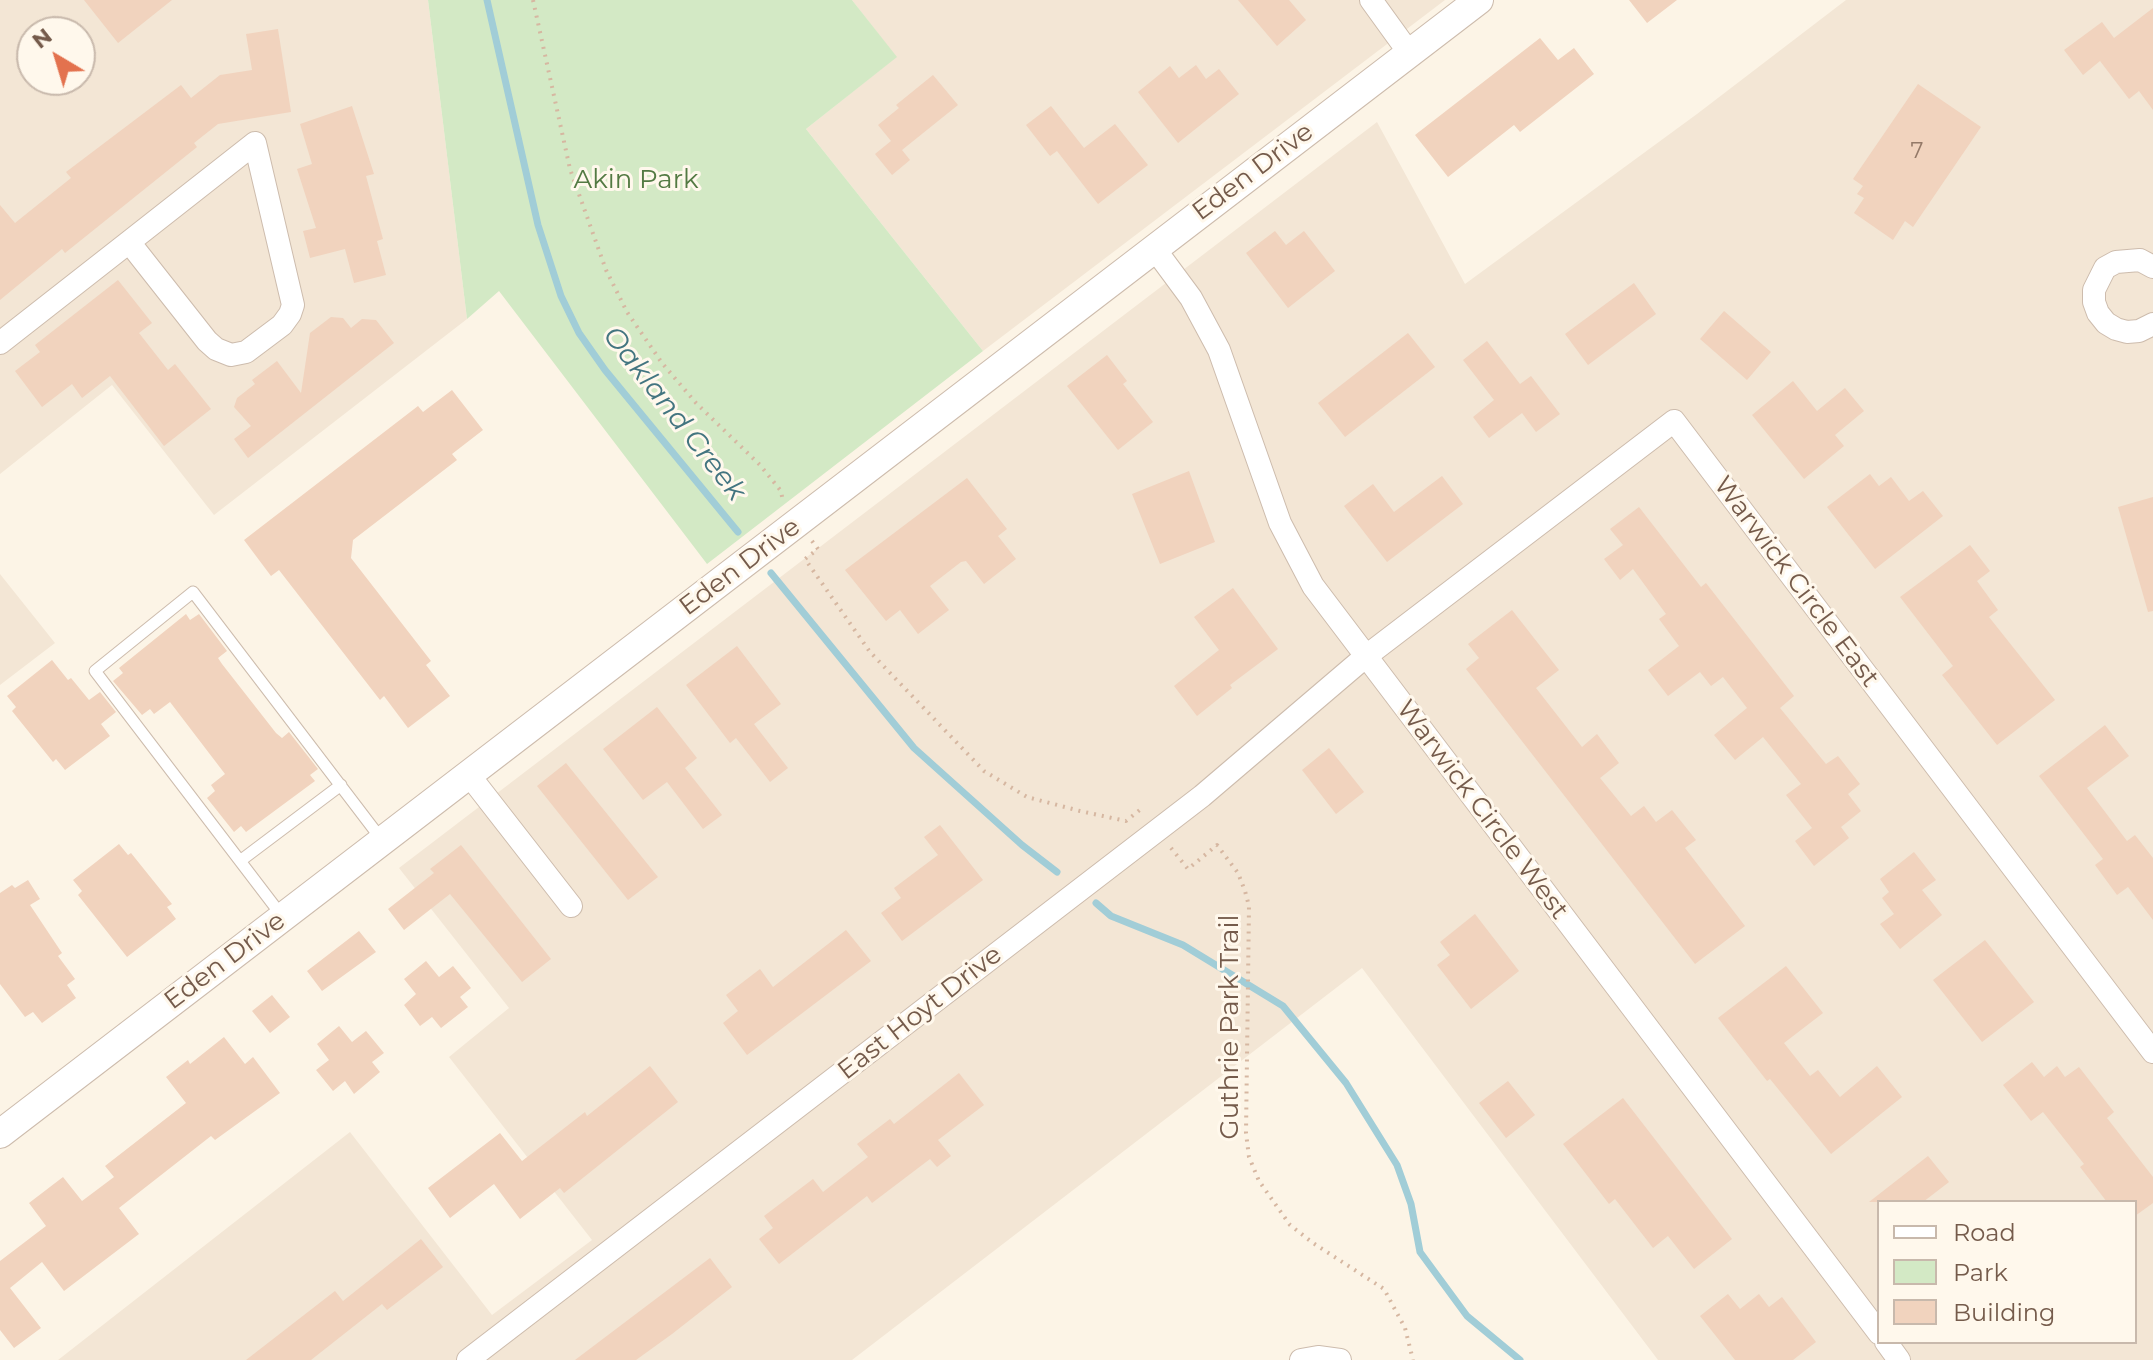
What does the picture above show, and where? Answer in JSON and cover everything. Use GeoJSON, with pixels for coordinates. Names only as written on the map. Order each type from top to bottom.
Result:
{"type":"FeatureCollection","features":[{"type":"Feature","properties":{"kind":"street"},"geometry":{"type":"LineString","coordinates":[[1371,0],[1410,54]]}},
{"type":"Feature","properties":{"kind":"street","name":"Eden Drive"},"geometry":{"type":"LineString","coordinates":[[0,1134],[1479,0]]}},
{"type":"Feature","properties":{"kind":"street"},"geometry":{"type":"LineString","coordinates":[[0,343],[255,143],[291,290],[293,305],[290,314],[282,325],[246,352],[236,355],[221,352],[207,341],[129,242]]}},
{"type":"Feature","properties":{"kind":"street","name":"Warwick Circle West"},"geometry":{"type":"LineString","coordinates":[[1154,248],[1191,298],[1219,350],[1267,491],[1301,568],[1365,657],[1877,1330]]}},
{"type":"Feature","properties":{"kind":"street"},"geometry":{"type":"LineString","coordinates":[[2153,267],[2140,260],[2116,262],[2105,268],[2094,290],[2098,313],[2116,329],[2139,331],[2153,324]]}},
{"type":"Feature","properties":{"kind":"street","name":"Warwick Circle East"},"geometry":{"type":"LineString","coordinates":[[1365,657],[1674,421],[2153,1052]]}},
{"type":"Feature","properties":{"kind":"street","name":"East Hoyt Drive"},"geometry":{"type":"LineString","coordinates":[[468,1360],[1202,796],[1365,657]]}},
{"type":"Feature","properties":{"kind":"street"},"geometry":{"type":"LineString","coordinates":[[469,775],[571,906]]}},
{"type":"Feature","properties":{"kind":"street"},"geometry":{"type":"LineString","coordinates":[[1301,1360],[1318,1357],[1340,1360]]}},
{"type":"Feature","properties":{"kind":"lane"},"geometry":{"type":"LineString","coordinates":[[283,916],[95,671],[193,592],[383,840]]}},
{"type":"Feature","properties":{"kind":"lane"},"geometry":{"type":"LineString","coordinates":[[240,861],[341,785]]}},
{"type":"Feature","properties":{"kind":"path"},"geometry":{"type":"LineString","coordinates":[[533,0],[570,169],[606,270],[642,336],[678,383],[772,479],[781,491],[786,506]]}},
{"type":"Feature","properties":{"kind":"path"},"geometry":{"type":"LineString","coordinates":[[811,539],[818,549],[805,559],[870,652],[984,771],[1027,797],[1126,821],[1141,809],[1145,815]]}},
{"type":"Feature","properties":{"kind":"path","name":"Guthrie Park Trail"},"geometry":{"type":"LineString","coordinates":[[1169,846],[1188,869],[1217,845],[1238,873],[1245,891],[1249,906],[1246,1133],[1249,1157],[1259,1181],[1290,1225],[1384,1289],[1405,1328],[1413,1360]]}},
{"type":"Feature","properties":{"kind":"shaded area"},"geometry":{"type":"Polygon","coordinates":[[[0,0],[428,0],[467,319],[214,515],[112,385],[0,474],[0,0]]]}},
{"type":"Feature","properties":{"kind":"shaded area"},"geometry":{"type":"Polygon","coordinates":[[[852,0],[1445,0],[983,351],[806,129],[896,57],[852,0]]]}},
{"type":"Feature","properties":{"kind":"shaded area"},"geometry":{"type":"Polygon","coordinates":[[[1846,0],[2153,0],[2153,1360],[1658,1360],[1362,968],[852,1360],[58,1360],[350,1132],[492,1315],[592,1240],[449,1057],[509,1008],[399,868],[1377,122],[1465,284],[1846,0]]]}},
{"type":"Feature","properties":{"kind":"shaded area"},"geometry":{"type":"Polygon","coordinates":[[[0,574],[55,643],[0,685],[0,574]]]}},
{"type":"Feature","properties":{"kind":"green space","name":"Akin Park"},"geometry":{"type":"Polygon","coordinates":[[[428,0],[852,0],[897,57],[806,129],[983,351],[707,564],[499,291],[467,319],[428,0]]]}},
{"type":"Feature","properties":{"kind":"building"},"geometry":{"type":"Polygon","coordinates":[[[84,0],[172,0],[118,43],[84,0]]]}},
{"type":"Feature","properties":{"kind":"building"},"geometry":{"type":"Polygon","coordinates":[[[1238,0],[1289,0],[1306,20],[1277,46],[1238,0]]]}},
{"type":"Feature","properties":{"kind":"building"},"geometry":{"type":"Polygon","coordinates":[[[1629,0],[1677,0],[1647,23],[1629,0]]]}},
{"type":"Feature","properties":{"kind":"building"},"geometry":{"type":"Polygon","coordinates":[[[2153,8],[2153,110],[2139,91],[2129,99],[2100,61],[2083,75],[2064,50],[2102,22],[2114,38],[2153,8]]]}},
{"type":"Feature","properties":{"kind":"building"},"geometry":{"type":"Polygon","coordinates":[[[278,29],[291,112],[218,124],[194,143],[197,147],[65,253],[62,249],[0,300],[0,205],[15,223],[71,178],[66,172],[181,85],[191,98],[220,75],[252,70],[246,34],[278,29]]]}},
{"type":"Feature","properties":{"kind":"building"},"geometry":{"type":"Polygon","coordinates":[[[1540,38],[1558,60],[1574,48],[1594,74],[1520,132],[1514,125],[1448,177],[1415,135],[1540,38]]]}},
{"type":"Feature","properties":{"kind":"building"},"geometry":{"type":"Polygon","coordinates":[[[1196,65],[1206,79],[1219,69],[1239,94],[1178,143],[1138,92],[1170,66],[1179,78],[1196,65]]]}},
{"type":"Feature","properties":{"kind":"building"},"geometry":{"type":"Polygon","coordinates":[[[933,75],[958,105],[902,150],[910,160],[892,175],[875,154],[891,141],[878,125],[899,108],[896,105],[933,75]]]}},
{"type":"Feature","properties":{"kind":"building"},"geometry":{"type":"Polygon","coordinates":[[[1918,84],[1981,127],[1913,227],[1905,221],[1893,240],[1854,213],[1864,198],[1857,194],[1863,186],[1853,179],[1918,84]]]}},
{"type":"Feature","properties":{"kind":"building"},"geometry":{"type":"Polygon","coordinates":[[[352,106],[374,174],[366,176],[383,239],[377,241],[386,275],[354,283],[345,249],[310,258],[303,231],[316,228],[297,169],[312,164],[300,124],[352,106]]]}},
{"type":"Feature","properties":{"kind":"building"},"geometry":{"type":"Polygon","coordinates":[[[1051,106],[1084,148],[1115,124],[1148,165],[1098,204],[1057,151],[1050,156],[1026,125],[1051,106]]]}},
{"type":"Feature","properties":{"kind":"building"},"geometry":{"type":"Polygon","coordinates":[[[1275,231],[1286,245],[1304,231],[1335,271],[1288,308],[1246,253],[1275,231]]]}},
{"type":"Feature","properties":{"kind":"building"},"geometry":{"type":"Polygon","coordinates":[[[118,280],[152,323],[139,333],[168,370],[175,364],[211,409],[164,446],[110,376],[82,398],[72,384],[42,407],[15,371],[40,352],[35,345],[118,280]]]}},
{"type":"Feature","properties":{"kind":"building"},"geometry":{"type":"Polygon","coordinates":[[[1634,283],[1656,314],[1588,365],[1565,334],[1634,283]]]}},
{"type":"Feature","properties":{"kind":"building"},"geometry":{"type":"Polygon","coordinates":[[[1724,311],[1771,352],[1747,380],[1700,339],[1724,311]]]}},
{"type":"Feature","properties":{"kind":"building"},"geometry":{"type":"Polygon","coordinates":[[[331,317],[343,318],[351,328],[362,319],[376,320],[394,343],[248,458],[234,439],[251,426],[234,407],[237,398],[255,384],[252,380],[277,361],[301,393],[310,333],[331,317]]]}},
{"type":"Feature","properties":{"kind":"building"},"geometry":{"type":"Polygon","coordinates":[[[1408,333],[1435,367],[1345,437],[1318,403],[1408,333]]]}},
{"type":"Feature","properties":{"kind":"building"},"geometry":{"type":"Polygon","coordinates":[[[1487,341],[1520,384],[1531,376],[1560,414],[1536,432],[1522,413],[1489,438],[1473,417],[1494,400],[1463,360],[1487,341]]]}},
{"type":"Feature","properties":{"kind":"building"},"geometry":{"type":"Polygon","coordinates":[[[1107,355],[1127,381],[1123,384],[1153,422],[1118,450],[1067,386],[1107,355]]]}},
{"type":"Feature","properties":{"kind":"building"},"geometry":{"type":"Polygon","coordinates":[[[1793,381],[1817,411],[1845,388],[1864,411],[1835,435],[1844,446],[1804,479],[1752,415],[1793,381]]]}},
{"type":"Feature","properties":{"kind":"building"},"geometry":{"type":"Polygon","coordinates":[[[452,390],[483,430],[452,454],[457,460],[353,540],[351,558],[431,661],[426,665],[450,696],[408,728],[384,696],[380,700],[279,570],[271,576],[244,540],[418,406],[423,412],[452,390]]]}},
{"type":"Feature","properties":{"kind":"building"},"geometry":{"type":"Polygon","coordinates":[[[1189,471],[1215,542],[1160,564],[1132,494],[1189,471]]]}},
{"type":"Feature","properties":{"kind":"building"},"geometry":{"type":"Polygon","coordinates":[[[1870,474],[1879,486],[1891,477],[1909,501],[1923,491],[1943,516],[1875,569],[1827,507],[1870,474]]]}},
{"type":"Feature","properties":{"kind":"building"},"geometry":{"type":"Polygon","coordinates":[[[1442,476],[1463,504],[1387,562],[1344,506],[1373,484],[1394,512],[1442,476]]]}},
{"type":"Feature","properties":{"kind":"building"},"geometry":{"type":"Polygon","coordinates":[[[967,478],[1007,529],[998,536],[1016,559],[984,584],[966,561],[961,562],[930,586],[949,610],[918,634],[900,610],[886,621],[845,570],[967,478]]]}},
{"type":"Feature","properties":{"kind":"building"},"geometry":{"type":"Polygon","coordinates":[[[2153,497],[2153,611],[2148,612],[2118,507],[2153,497]]]}},
{"type":"Feature","properties":{"kind":"building"},"geometry":{"type":"Polygon","coordinates":[[[1639,507],[1701,587],[1706,583],[1794,696],[1780,708],[1826,764],[1838,756],[1860,784],[1848,794],[1861,811],[1841,827],[1849,838],[1814,866],[1795,841],[1812,828],[1786,795],[1801,784],[1763,737],[1735,760],[1714,735],[1747,708],[1723,677],[1711,686],[1700,672],[1668,696],[1648,670],[1679,646],[1659,619],[1666,614],[1633,569],[1620,580],[1604,559],[1623,545],[1610,529],[1639,507]]]}},
{"type":"Feature","properties":{"kind":"building"},"geometry":{"type":"Polygon","coordinates":[[[1970,545],[1990,571],[1977,581],[1998,610],[1989,617],[2055,700],[1997,745],[1942,675],[1953,666],[1900,597],[1970,545]]]}},
{"type":"Feature","properties":{"kind":"building"},"geometry":{"type":"Polygon","coordinates":[[[1233,588],[1278,649],[1230,685],[1232,688],[1197,716],[1174,686],[1219,650],[1194,617],[1233,588]]]}},
{"type":"Feature","properties":{"kind":"building"},"geometry":{"type":"Polygon","coordinates":[[[1512,610],[1559,670],[1536,688],[1582,747],[1597,734],[1619,763],[1600,778],[1631,816],[1644,806],[1656,822],[1672,810],[1696,840],[1685,848],[1745,926],[1695,964],[1466,669],[1479,658],[1468,644],[1512,610]]]}},
{"type":"Feature","properties":{"kind":"building"},"geometry":{"type":"Polygon","coordinates":[[[186,614],[190,620],[199,614],[227,651],[218,658],[222,664],[276,733],[282,738],[289,732],[318,769],[310,775],[315,781],[246,832],[241,826],[234,832],[207,798],[215,791],[211,785],[225,774],[170,702],[154,714],[150,709],[142,715],[113,681],[123,673],[119,668],[186,614]]]}},
{"type":"Feature","properties":{"kind":"building"},"geometry":{"type":"Polygon","coordinates":[[[737,646],[781,704],[754,724],[788,768],[770,782],[736,738],[730,743],[686,685],[737,646]]]}},
{"type":"Feature","properties":{"kind":"building"},"geometry":{"type":"Polygon","coordinates":[[[52,660],[89,700],[100,692],[116,712],[101,724],[110,736],[65,770],[56,759],[53,762],[12,711],[16,707],[7,696],[52,660]]]}},
{"type":"Feature","properties":{"kind":"building"},"geometry":{"type":"Polygon","coordinates":[[[657,707],[697,758],[685,768],[722,815],[703,829],[667,782],[643,800],[603,749],[657,707]]]}},
{"type":"Feature","properties":{"kind":"building"},"geometry":{"type":"Polygon","coordinates":[[[2105,725],[2129,756],[2087,788],[2127,841],[2135,835],[2153,858],[2153,920],[2128,887],[2117,895],[2095,865],[2103,859],[2039,776],[2105,725]]]}},
{"type":"Feature","properties":{"kind":"building"},"geometry":{"type":"Polygon","coordinates":[[[1329,748],[1364,792],[1336,814],[1302,770],[1329,748]]]}},
{"type":"Feature","properties":{"kind":"building"},"geometry":{"type":"Polygon","coordinates":[[[566,763],[658,877],[628,900],[537,786],[566,763]]]}},
{"type":"Feature","properties":{"kind":"building"},"geometry":{"type":"Polygon","coordinates":[[[940,825],[983,880],[902,941],[881,913],[901,898],[894,888],[938,855],[924,837],[940,825]]]}},
{"type":"Feature","properties":{"kind":"building"},"geometry":{"type":"Polygon","coordinates":[[[119,844],[128,855],[131,853],[172,904],[167,907],[176,919],[127,957],[78,895],[82,891],[73,880],[119,844]]]}},
{"type":"Feature","properties":{"kind":"building"},"geometry":{"type":"Polygon","coordinates":[[[461,845],[551,959],[522,982],[450,894],[404,930],[388,909],[434,873],[430,869],[461,845]]]}},
{"type":"Feature","properties":{"kind":"building"},"geometry":{"type":"Polygon","coordinates":[[[1914,852],[1936,880],[1922,890],[1942,915],[1900,949],[1880,924],[1894,914],[1882,898],[1889,892],[1880,879],[1914,852]]]}},
{"type":"Feature","properties":{"kind":"building"},"geometry":{"type":"Polygon","coordinates":[[[28,880],[40,899],[30,905],[62,953],[58,956],[75,979],[67,985],[76,998],[42,1023],[33,1012],[25,1017],[0,984],[0,893],[28,880]]]}},
{"type":"Feature","properties":{"kind":"building"},"geometry":{"type":"Polygon","coordinates":[[[1475,914],[1519,971],[1471,1009],[1437,965],[1450,955],[1440,942],[1475,914]]]}},
{"type":"Feature","properties":{"kind":"building"},"geometry":{"type":"Polygon","coordinates":[[[846,930],[871,961],[747,1055],[723,1023],[738,1011],[726,995],[760,969],[773,987],[846,930]]]}},
{"type":"Feature","properties":{"kind":"building"},"geometry":{"type":"Polygon","coordinates":[[[359,931],[376,952],[322,991],[307,971],[359,931]]]}},
{"type":"Feature","properties":{"kind":"building"},"geometry":{"type":"Polygon","coordinates":[[[1985,940],[2034,1002],[1982,1042],[1933,980],[1985,940]]]}},
{"type":"Feature","properties":{"kind":"building"},"geometry":{"type":"Polygon","coordinates":[[[426,961],[439,977],[453,966],[471,988],[460,997],[468,1007],[441,1028],[432,1017],[420,1026],[404,1005],[416,994],[404,979],[426,961]]]}},
{"type":"Feature","properties":{"kind":"building"},"geometry":{"type":"Polygon","coordinates":[[[1786,966],[1823,1013],[1784,1043],[1810,1076],[1818,1070],[1840,1097],[1877,1066],[1902,1097],[1831,1154],[1770,1079],[1767,1081],[1718,1018],[1786,966]]]}},
{"type":"Feature","properties":{"kind":"building"},"geometry":{"type":"Polygon","coordinates":[[[272,995],[290,1017],[270,1033],[252,1011],[272,995]]]}},
{"type":"Feature","properties":{"kind":"building"},"geometry":{"type":"Polygon","coordinates":[[[339,1026],[352,1042],[366,1031],[384,1053],[372,1062],[380,1072],[354,1094],[345,1081],[333,1091],[316,1070],[329,1060],[317,1044],[339,1026]]]}},
{"type":"Feature","properties":{"kind":"building"},"geometry":{"type":"Polygon","coordinates":[[[224,1037],[245,1064],[253,1057],[280,1093],[215,1140],[211,1136],[119,1208],[139,1234],[64,1291],[42,1262],[10,1288],[41,1328],[14,1348],[0,1330],[0,1261],[46,1226],[29,1203],[63,1177],[82,1201],[114,1177],[105,1166],[186,1103],[166,1077],[188,1060],[190,1064],[224,1037]]]}},
{"type":"Feature","properties":{"kind":"building"},"geometry":{"type":"Polygon","coordinates":[[[2032,1062],[2044,1077],[2057,1066],[2065,1077],[2079,1067],[2114,1112],[2107,1118],[2153,1177],[2153,1203],[2137,1215],[2137,1200],[2105,1200],[2080,1167],[2084,1164],[2043,1112],[2031,1121],[2003,1085],[2032,1062]]]}},
{"type":"Feature","properties":{"kind":"building"},"geometry":{"type":"Polygon","coordinates":[[[650,1066],[678,1102],[564,1193],[560,1188],[520,1219],[494,1184],[450,1218],[428,1188],[500,1133],[522,1161],[585,1112],[587,1116],[650,1066]]]}},
{"type":"Feature","properties":{"kind":"building"},"geometry":{"type":"Polygon","coordinates":[[[959,1073],[984,1105],[938,1140],[951,1156],[937,1167],[930,1159],[872,1203],[867,1196],[779,1264],[759,1239],[773,1228],[764,1216],[813,1179],[823,1192],[868,1157],[857,1144],[890,1119],[894,1124],[959,1073]]]}},
{"type":"Feature","properties":{"kind":"building"},"geometry":{"type":"Polygon","coordinates":[[[1508,1081],[1535,1115],[1506,1138],[1479,1103],[1508,1081]]]}},
{"type":"Feature","properties":{"kind":"building"},"geometry":{"type":"Polygon","coordinates":[[[1623,1098],[1732,1239],[1694,1269],[1668,1236],[1653,1248],[1615,1199],[1609,1204],[1563,1144],[1623,1098]]]}},
{"type":"Feature","properties":{"kind":"building"},"geometry":{"type":"Polygon","coordinates":[[[1928,1156],[1949,1182],[1926,1200],[1869,1202],[1928,1156]]]}},
{"type":"Feature","properties":{"kind":"building"},"geometry":{"type":"Polygon","coordinates":[[[421,1239],[443,1267],[387,1310],[382,1304],[311,1360],[246,1360],[335,1291],[343,1301],[421,1239]]]}},
{"type":"Feature","properties":{"kind":"building"},"geometry":{"type":"Polygon","coordinates":[[[710,1258],[732,1287],[672,1334],[636,1360],[575,1360],[710,1258]]]}},
{"type":"Feature","properties":{"kind":"building"},"geometry":{"type":"Polygon","coordinates":[[[1728,1294],[1740,1309],[1759,1294],[1769,1307],[1782,1297],[1816,1342],[1793,1360],[1735,1360],[1700,1316],[1728,1294]]]}},
{"type":"Feature","properties":{"kind":"waterway","name":"Oakland Creek"},"geometry":{"type":"LineString","coordinates":[[487,0],[538,225],[561,296],[579,333],[605,370],[738,532]]}},
{"type":"Feature","properties":{"kind":"waterway","name":"Oakland Creek"},"geometry":{"type":"LineString","coordinates":[[771,573],[914,748],[1022,845],[1057,872]]}},
{"type":"Feature","properties":{"kind":"waterway","name":"Oakland Creek"},"geometry":{"type":"LineString","coordinates":[[1096,903],[1111,916],[1183,945],[1283,1006],[1346,1083],[1397,1165],[1411,1204],[1420,1252],[1467,1316],[1520,1360]]}}]}
